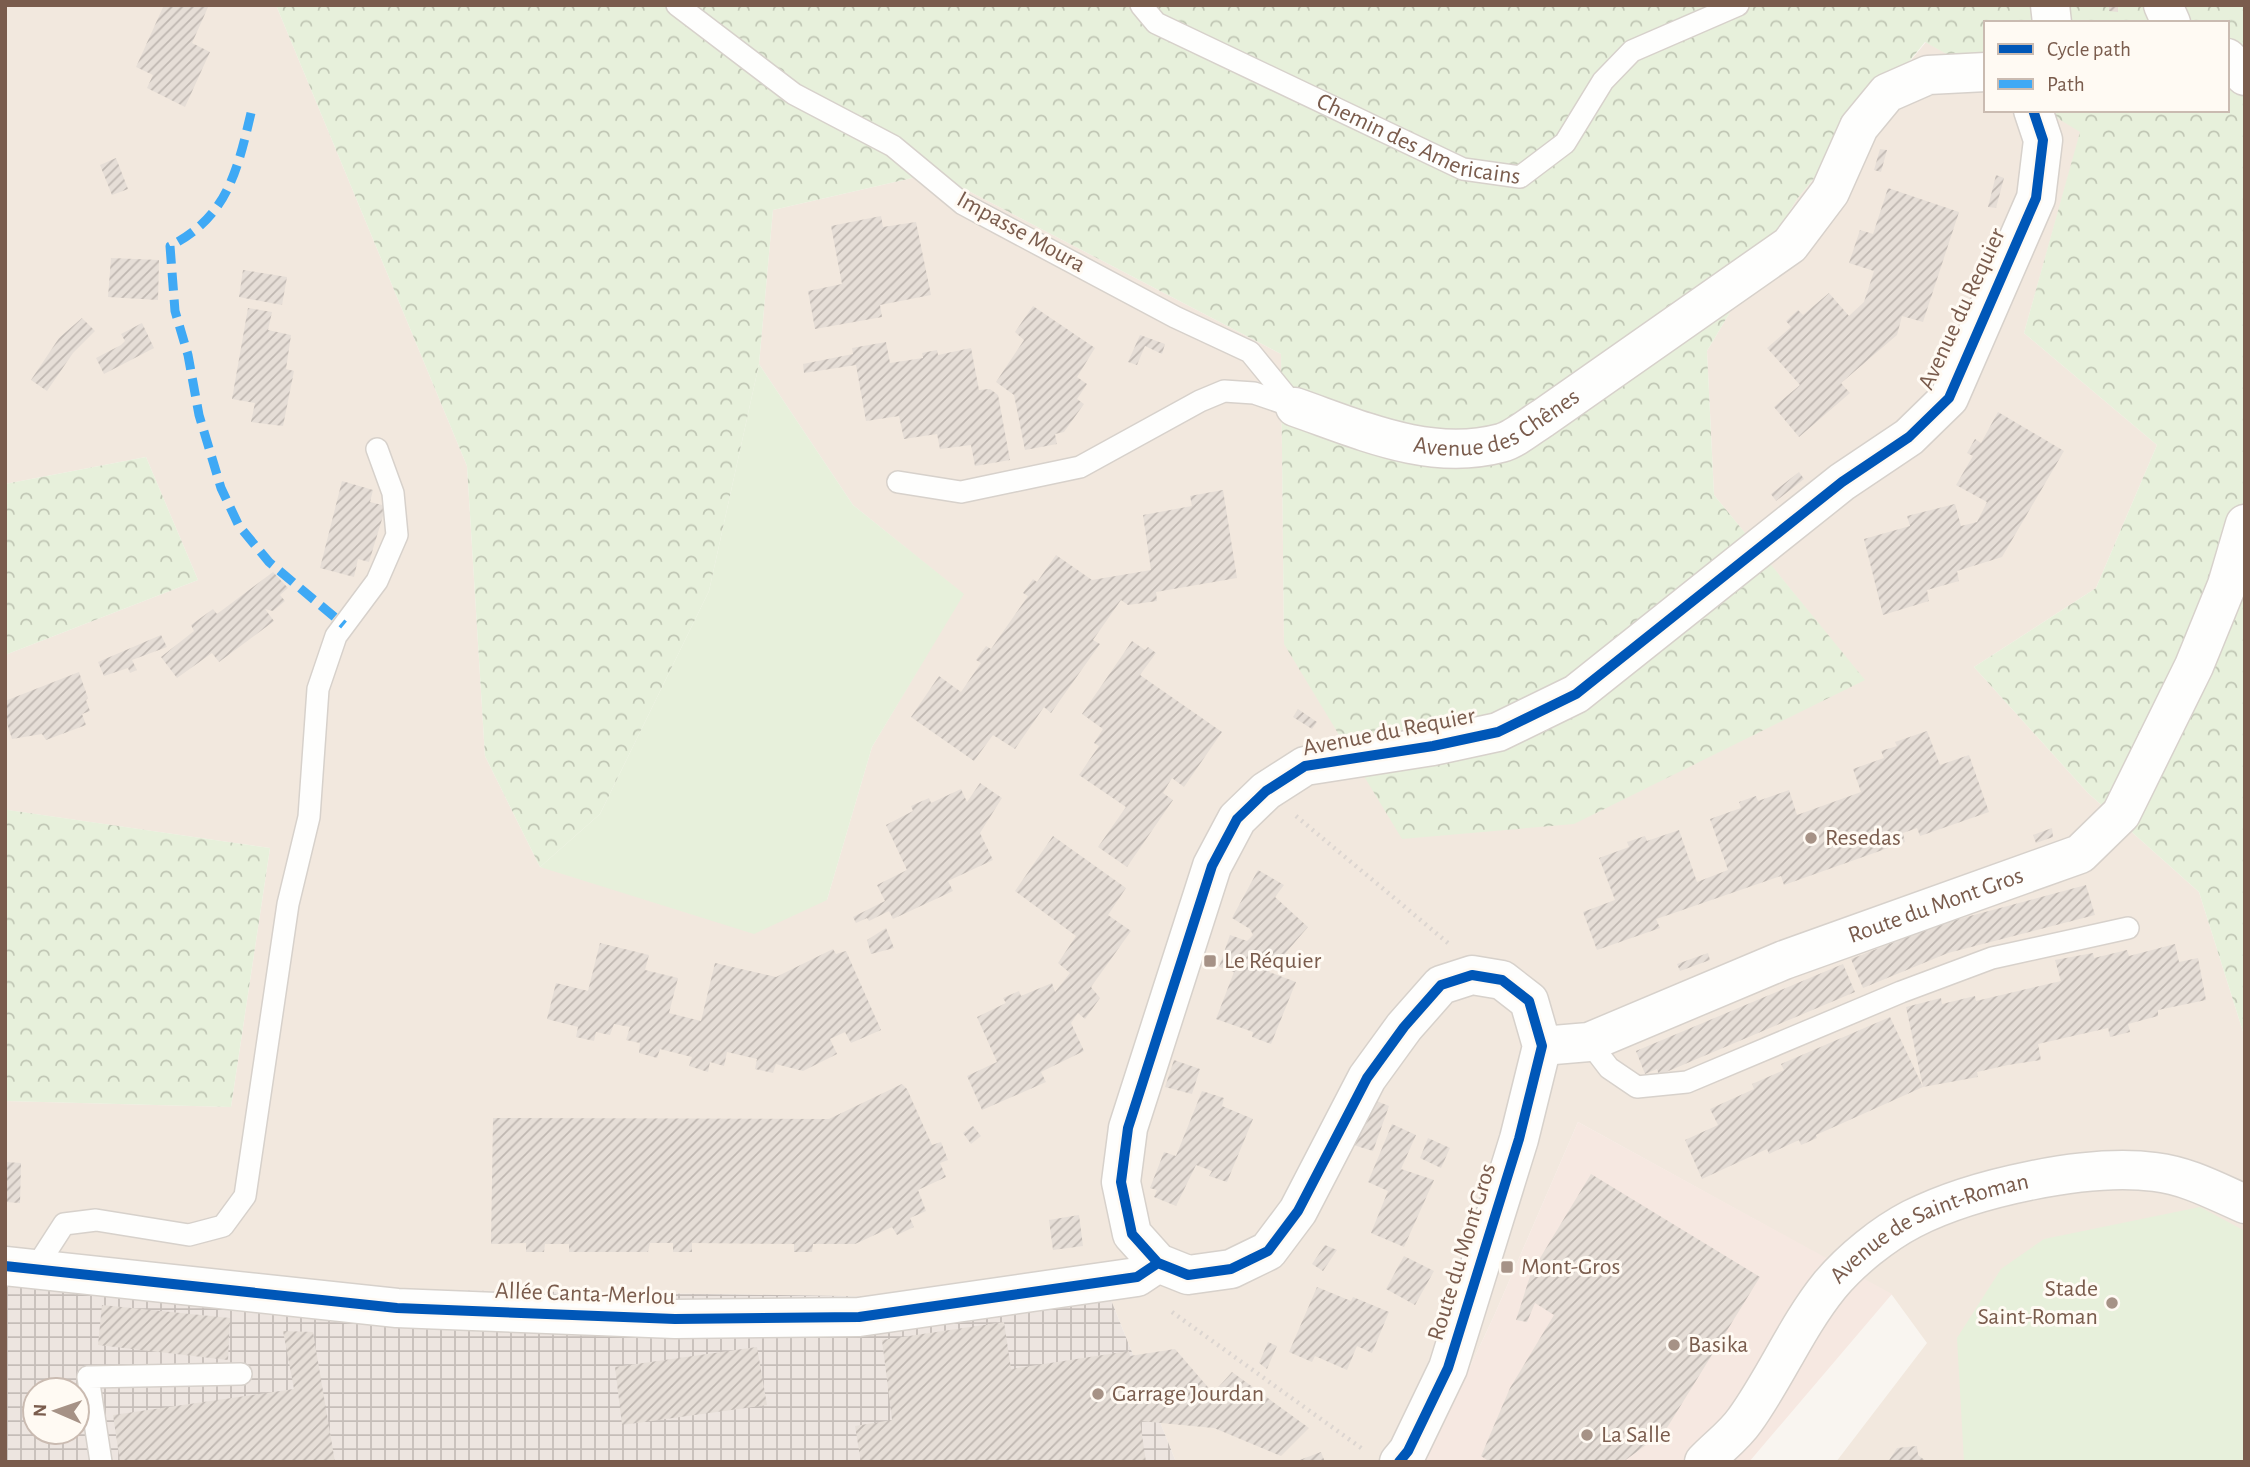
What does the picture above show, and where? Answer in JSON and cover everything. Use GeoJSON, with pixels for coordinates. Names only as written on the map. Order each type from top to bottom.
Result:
{"type":"FeatureCollection","features":[{"type":"Feature","properties":{"kind":"street"},"geometry":{"type":"LineString","coordinates":[[2163,5],[2170,21]]}},
{"type":"Feature","properties":{"kind":"street"},"geometry":{"type":"LineString","coordinates":[[2229,60],[2245,76]]}},
{"type":"Feature","properties":{"kind":"street","name":"Avenue des Chênes"},"geometry":{"type":"LineString","coordinates":[[1295,407],[1390,440],[1444,451],[1502,443],[1543,418],[1790,245],[1830,192],[1858,127],[1887,93],[1928,75],[1984,72]]}},
{"type":"Feature","properties":{"kind":"street","name":"Avenue du Requier"},"geometry":{"type":"LineString","coordinates":[[1542,1046],[1529,1001],[1502,980],[1472,975],[1441,985],[1404,1027],[1367,1078],[1297,1211],[1268,1251],[1231,1269],[1188,1275],[1148,1270],[1132,1234],[1121,1182],[1128,1129],[1212,866],[1237,819],[1266,791],[1305,766],[1433,746],[1498,732],[1576,694],[1842,482],[1909,437],[1949,398],[2036,198],[2043,140],[2034,112]]}},
{"type":"Feature","properties":{"kind":"street","name":"Route du Mont Gros"},"geometry":{"type":"LineString","coordinates":[[1386,1459],[1408,1451],[1448,1368],[1489,1241],[1542,1046],[1589,1042],[1784,960],[2080,854],[2121,814],[2194,666],[2227,585],[2245,524]]}},
{"type":"Feature","properties":{"kind":"street","name":"Avenue de Saint-Roman"},"geometry":{"type":"LineString","coordinates":[[1704,1462],[1743,1422],[1830,1284],[1859,1255],[1911,1219],[1966,1197],[2069,1174],[2111,1169],[2188,1178],[2245,1204]]}},
{"type":"Feature","properties":{"kind":"street","name":"Allée Canta-Merlou"},"geometry":{"type":"LineString","coordinates":[[20,1268],[397,1308],[675,1318],[859,1317],[1148,1270]]}},
{"type":"Feature","properties":{"kind":"lane","name":"Impasse Moura"},"geometry":{"type":"LineString","coordinates":[[677,5],[794,94],[893,146],[963,204],[1175,317],[1251,352],[1295,407]]}},
{"type":"Feature","properties":{"kind":"lane","name":"Chemin des Americains"},"geometry":{"type":"LineString","coordinates":[[1141,5],[1156,23],[1463,169],[1520,177],[1565,144],[1603,81],[1632,51],[1738,5]]}},
{"type":"Feature","properties":{"kind":"lane","name":"Avenue des Chênes"},"geometry":{"type":"LineString","coordinates":[[898,482],[961,492],[1080,467],[1200,401],[1224,391],[1254,393],[1295,407]]}},
{"type":"Feature","properties":{"kind":"lane"},"geometry":{"type":"LineString","coordinates":[[20,1268],[64,1224],[96,1220],[189,1235],[223,1226],[245,1196],[288,904],[309,817],[318,689],[336,636],[377,581],[397,535],[393,493],[377,449]]}},
{"type":"Feature","properties":{"kind":"lane"},"geometry":{"type":"LineString","coordinates":[[1589,1042],[1609,1068],[1637,1087],[1687,1082],[1901,992],[1992,958],[2129,928]]}},
{"type":"Feature","properties":{"kind":"lane"},"geometry":{"type":"LineString","coordinates":[[101,1462],[88,1377],[241,1374]]}},
{"type":"Feature","properties":{"kind":"path"},"geometry":{"type":"LineString","coordinates":[[1266,791],[1447,943],[1461,943]]}},
{"type":"Feature","properties":{"kind":"path"},"geometry":{"type":"LineString","coordinates":[[1148,1270],[1174,1314],[1386,1459]]}},
{"type":"Feature","properties":{"kind":"shaded area"},"geometry":{"type":"Polygon","coordinates":[[[5,5],[276,5],[467,466],[485,756],[540,867],[827,900],[872,747],[963,594],[853,505],[759,364],[773,210],[934,173],[1281,354],[1284,644],[1864,680],[1714,495],[1707,351],[1797,199],[1926,42],[1984,75],[1984,112],[2048,112],[2081,131],[2024,333],[2157,445],[2096,588],[1974,667],[2088,793],[2199,892],[2245,1038],[2245,1462],[1836,1462],[1927,1343],[1892,1295],[1578,1122],[1494,1316],[1425,1462],[1176,1462],[1111,1300],[366,1289],[5,1268],[5,1101],[231,1107],[270,848],[7,810],[5,655],[198,580],[146,457],[5,484],[5,5]]]}},
{"type":"Feature","properties":{"kind":"shaded area"},"geometry":{"type":"Polygon","coordinates":[[[1578,1122],[1892,1294],[1749,1462],[1425,1462],[1494,1316],[1578,1122]]]}},
{"type":"Feature","properties":{"kind":"shaded area"},"geometry":{"type":"Polygon","coordinates":[[[5,1268],[366,1289],[1111,1300],[1176,1462],[5,1462],[5,1268]]]}},
{"type":"Feature","properties":{"kind":"green space"},"geometry":{"type":"Polygon","coordinates":[[[276,5],[2245,5],[2245,1038],[2199,892],[2088,793],[1974,667],[2096,588],[2157,445],[2024,333],[2080,132],[2047,112],[2229,112],[2229,21],[1984,21],[1984,75],[1925,42],[1797,199],[1707,351],[1714,495],[1865,680],[1574,824],[1402,839],[1284,644],[1281,354],[934,173],[773,210],[759,364],[709,591],[600,814],[540,867],[485,756],[467,466],[276,5]]]}},
{"type":"Feature","properties":{"kind":"green space"},"geometry":{"type":"Polygon","coordinates":[[[759,364],[853,505],[964,594],[872,747],[827,900],[754,934],[540,867],[600,814],[709,591],[759,364]]]}},
{"type":"Feature","properties":{"kind":"green space"},"geometry":{"type":"Polygon","coordinates":[[[146,457],[198,580],[5,655],[5,484],[146,457]]]}},
{"type":"Feature","properties":{"kind":"green space"},"geometry":{"type":"Polygon","coordinates":[[[5,804],[8,810],[270,848],[231,1107],[5,1101],[5,804]]]}},
{"type":"Feature","properties":{"kind":"green space","name":"Stade Saint-Roman"},"geometry":{"type":"Polygon","coordinates":[[[2200,1207],[2245,1231],[2245,1462],[1964,1462],[1957,1338],[2001,1269],[2044,1239],[2200,1207]]]}},
{"type":"Feature","properties":{"kind":"building"},"geometry":{"type":"Polygon","coordinates":[[[164,5],[209,5],[192,43],[210,52],[185,107],[147,88],[153,75],[136,67],[164,5]]]}},
{"type":"Feature","properties":{"kind":"building"},"geometry":{"type":"Polygon","coordinates":[[[2109,5],[2118,5],[2118,12],[2109,11],[2109,5]]]}},
{"type":"Feature","properties":{"kind":"building"},"geometry":{"type":"Polygon","coordinates":[[[1880,149],[1887,150],[1881,172],[1874,170],[1880,149]]]}},
{"type":"Feature","properties":{"kind":"building"},"geometry":{"type":"Polygon","coordinates":[[[116,158],[128,189],[112,195],[100,165],[116,158]]]}},
{"type":"Feature","properties":{"kind":"building"},"geometry":{"type":"Polygon","coordinates":[[[1996,175],[2004,178],[1996,208],[1988,207],[1996,175]]]}},
{"type":"Feature","properties":{"kind":"building"},"geometry":{"type":"Polygon","coordinates":[[[1888,188],[1959,212],[1923,322],[1902,316],[1897,335],[1841,383],[1850,393],[1799,437],[1774,407],[1800,385],[1767,348],[1791,327],[1786,321],[1798,310],[1803,315],[1829,293],[1849,316],[1864,302],[1874,271],[1849,263],[1860,230],[1873,234],[1888,188]]]}},
{"type":"Feature","properties":{"kind":"building"},"geometry":{"type":"Polygon","coordinates":[[[881,216],[883,227],[916,222],[931,295],[880,305],[882,317],[815,329],[808,291],[842,284],[831,226],[881,216]]]}},
{"type":"Feature","properties":{"kind":"building"},"geometry":{"type":"Polygon","coordinates":[[[111,258],[159,260],[158,300],[108,297],[111,258]]]}},
{"type":"Feature","properties":{"kind":"building"},"geometry":{"type":"Polygon","coordinates":[[[243,270],[287,277],[282,305],[239,297],[243,270]]]}},
{"type":"Feature","properties":{"kind":"building"},"geometry":{"type":"Polygon","coordinates":[[[1033,306],[1095,348],[1077,377],[1087,384],[1077,399],[1084,404],[1064,432],[1055,434],[1057,444],[1025,450],[1014,395],[996,382],[1024,340],[1015,332],[1033,306]]]}},
{"type":"Feature","properties":{"kind":"building"},"geometry":{"type":"Polygon","coordinates":[[[248,308],[272,312],[268,330],[291,335],[286,369],[294,371],[283,426],[251,422],[255,403],[232,399],[248,308]]]}},
{"type":"Feature","properties":{"kind":"building"},"geometry":{"type":"Polygon","coordinates":[[[82,318],[95,331],[73,353],[47,391],[31,380],[59,338],[82,318]]]}},
{"type":"Feature","properties":{"kind":"building"},"geometry":{"type":"Polygon","coordinates":[[[142,323],[154,348],[104,374],[96,358],[121,345],[125,341],[121,334],[142,323]]]}},
{"type":"Feature","properties":{"kind":"building"},"geometry":{"type":"Polygon","coordinates":[[[1140,335],[1165,344],[1162,354],[1145,346],[1137,365],[1128,362],[1140,335]]]}},
{"type":"Feature","properties":{"kind":"building"},"geometry":{"type":"Polygon","coordinates":[[[886,342],[890,363],[923,358],[922,353],[937,350],[938,355],[971,348],[979,390],[990,389],[998,395],[1010,460],[975,466],[971,445],[940,449],[937,434],[904,439],[899,416],[866,421],[856,365],[804,373],[803,364],[853,354],[852,348],[886,342]]]}},
{"type":"Feature","properties":{"kind":"building"},"geometry":{"type":"Polygon","coordinates":[[[1998,412],[2064,451],[2002,557],[1957,571],[1959,581],[1927,590],[1929,601],[1883,615],[1864,539],[1910,526],[1907,516],[1955,504],[1961,526],[1977,522],[1987,502],[1956,485],[1973,456],[1967,453],[1975,439],[1981,443],[1998,412]]]}},
{"type":"Feature","properties":{"kind":"building"},"geometry":{"type":"Polygon","coordinates":[[[1799,472],[1804,479],[1776,501],[1771,494],[1799,472]]]}},
{"type":"Feature","properties":{"kind":"building"},"geometry":{"type":"Polygon","coordinates":[[[342,481],[373,490],[370,502],[386,506],[369,562],[358,559],[354,577],[320,568],[342,481]]]}},
{"type":"Feature","properties":{"kind":"building"},"geometry":{"type":"Polygon","coordinates":[[[1223,490],[1237,578],[1156,592],[1157,601],[1128,605],[1121,600],[1093,640],[1100,644],[1051,713],[1044,707],[1015,749],[993,735],[974,761],[911,717],[939,676],[961,692],[981,663],[976,660],[986,646],[991,649],[1028,596],[1023,593],[1033,579],[1037,582],[1056,555],[1092,580],[1151,570],[1143,515],[1192,506],[1190,496],[1223,490]]]}},
{"type":"Feature","properties":{"kind":"building"},"geometry":{"type":"Polygon","coordinates":[[[273,572],[288,588],[280,595],[285,601],[273,611],[265,609],[274,621],[219,662],[212,653],[177,678],[161,657],[194,631],[191,625],[213,609],[217,614],[273,572]]]}},
{"type":"Feature","properties":{"kind":"building"},"geometry":{"type":"Polygon","coordinates":[[[161,635],[167,647],[132,660],[137,670],[130,673],[128,668],[104,676],[98,662],[161,635]]]}},
{"type":"Feature","properties":{"kind":"building"},"geometry":{"type":"Polygon","coordinates":[[[1132,641],[1145,650],[1148,647],[1156,653],[1140,675],[1222,732],[1184,787],[1172,778],[1163,793],[1173,800],[1127,867],[1098,847],[1126,807],[1079,775],[1099,746],[1094,743],[1103,729],[1082,714],[1132,641]]]}},
{"type":"Feature","properties":{"kind":"building"},"geometry":{"type":"Polygon","coordinates":[[[79,672],[90,711],[82,714],[86,725],[46,740],[42,734],[12,739],[5,717],[5,701],[79,672]]]}},
{"type":"Feature","properties":{"kind":"building"},"geometry":{"type":"Polygon","coordinates":[[[1298,709],[1317,722],[1312,729],[1293,717],[1298,709]]]}},
{"type":"Feature","properties":{"kind":"building","name":"Resedas"},"geometry":{"type":"Polygon","coordinates":[[[1927,731],[1940,765],[1969,755],[1989,812],[1920,836],[1917,828],[1903,833],[1905,842],[1784,885],[1781,876],[1656,919],[1660,928],[1597,950],[1583,912],[1615,900],[1599,858],[1629,847],[1627,842],[1645,836],[1647,841],[1679,830],[1697,882],[1728,870],[1710,819],[1741,808],[1739,802],[1756,796],[1758,801],[1789,790],[1797,815],[1861,792],[1853,769],[1884,758],[1881,751],[1897,746],[1895,742],[1927,731]]]}},
{"type":"Feature","properties":{"kind":"building"},"geometry":{"type":"Polygon","coordinates":[[[980,783],[1002,798],[980,833],[993,860],[948,881],[953,891],[893,919],[889,911],[869,921],[867,918],[856,923],[853,917],[885,901],[877,885],[907,870],[886,825],[913,811],[911,806],[929,798],[931,803],[961,789],[967,802],[980,783]]]}},
{"type":"Feature","properties":{"kind":"building"},"geometry":{"type":"Polygon","coordinates":[[[2052,828],[2053,837],[2036,843],[2033,835],[2052,828]]]}},
{"type":"Feature","properties":{"kind":"building"},"geometry":{"type":"Polygon","coordinates":[[[1053,836],[1126,888],[1108,915],[1131,931],[1091,987],[1100,998],[1085,1019],[1078,1013],[1071,1023],[1084,1051],[1041,1072],[1046,1082],[982,1110],[967,1076],[997,1062],[977,1017],[1006,1003],[1003,998],[1019,991],[1021,996],[1052,983],[1055,992],[1070,973],[1058,963],[1076,936],[1015,891],[1053,836]]]}},
{"type":"Feature","properties":{"kind":"building"},"geometry":{"type":"Polygon","coordinates":[[[1258,870],[1284,885],[1275,897],[1308,927],[1269,972],[1296,982],[1271,1044],[1252,1037],[1253,1032],[1216,1019],[1234,972],[1219,967],[1230,935],[1247,941],[1253,935],[1250,929],[1232,918],[1258,870]]]}},
{"type":"Feature","properties":{"kind":"building"},"geometry":{"type":"Polygon","coordinates":[[[2086,885],[2095,915],[1948,953],[1863,988],[1851,959],[1940,924],[2086,885]]]}},
{"type":"Feature","properties":{"kind":"building"},"geometry":{"type":"Polygon","coordinates":[[[886,928],[894,948],[871,954],[867,940],[886,928]]]}},
{"type":"Feature","properties":{"kind":"building"},"geometry":{"type":"Polygon","coordinates":[[[600,943],[649,955],[645,970],[678,978],[669,1013],[701,1021],[715,963],[776,977],[833,949],[836,954],[846,951],[881,1030],[851,1043],[845,1032],[830,1039],[837,1054],[803,1071],[776,1064],[773,1073],[755,1069],[757,1059],[727,1052],[724,1066],[710,1062],[708,1072],[689,1066],[692,1057],[660,1049],[657,1058],[639,1053],[640,1043],[626,1040],[630,1027],[614,1024],[610,1035],[596,1032],[594,1041],[576,1037],[578,1027],[547,1019],[556,983],[588,991],[600,943]]]}},
{"type":"Feature","properties":{"kind":"building"},"geometry":{"type":"Polygon","coordinates":[[[2175,944],[2179,962],[2198,958],[2206,1000],[2158,1010],[2158,1016],[2128,1024],[2130,1032],[2110,1037],[2108,1028],[2038,1044],[2041,1060],[1977,1072],[1978,1077],[1923,1087],[1906,1007],[1941,998],[1942,1004],[1975,996],[1976,1001],[2061,981],[2055,960],[2093,953],[2094,958],[2127,950],[2129,956],[2175,944]]]}},
{"type":"Feature","properties":{"kind":"building"},"geometry":{"type":"Polygon","coordinates":[[[1708,953],[1710,960],[1680,971],[1677,964],[1708,953]]]}},
{"type":"Feature","properties":{"kind":"building"},"geometry":{"type":"Polygon","coordinates":[[[1843,964],[1855,992],[1659,1075],[1657,1069],[1645,1074],[1636,1051],[1843,964]]]}},
{"type":"Feature","properties":{"kind":"building"},"geometry":{"type":"Polygon","coordinates":[[[1890,1017],[1923,1087],[1816,1135],[1817,1138],[1801,1145],[1799,1140],[1769,1154],[1767,1149],[1702,1179],[1685,1140],[1718,1125],[1710,1109],[1754,1089],[1752,1084],[1784,1070],[1781,1064],[1890,1017]]]}},
{"type":"Feature","properties":{"kind":"building"},"geometry":{"type":"Polygon","coordinates":[[[1174,1060],[1200,1069],[1192,1094],[1165,1087],[1174,1060]]]}},
{"type":"Feature","properties":{"kind":"building"},"geometry":{"type":"Polygon","coordinates":[[[902,1084],[907,1089],[932,1145],[941,1142],[948,1160],[940,1163],[946,1177],[918,1190],[926,1211],[910,1218],[914,1227],[897,1235],[892,1227],[855,1244],[813,1244],[812,1252],[794,1252],[794,1244],[692,1243],[692,1252],[673,1252],[673,1243],[650,1243],[648,1252],[569,1252],[569,1244],[545,1244],[544,1252],[526,1252],[526,1243],[491,1244],[493,1118],[829,1119],[902,1084]]]}},
{"type":"Feature","properties":{"kind":"building"},"geometry":{"type":"Polygon","coordinates":[[[1202,1091],[1224,1098],[1222,1106],[1253,1119],[1227,1182],[1209,1176],[1212,1171],[1196,1165],[1176,1206],[1154,1197],[1157,1190],[1150,1188],[1164,1152],[1176,1156],[1202,1091]]]}},
{"type":"Feature","properties":{"kind":"building"},"geometry":{"type":"Polygon","coordinates":[[[1374,1100],[1389,1106],[1373,1151],[1350,1144],[1374,1100]]]}},
{"type":"Feature","properties":{"kind":"building"},"geometry":{"type":"Polygon","coordinates":[[[1392,1124],[1416,1135],[1401,1169],[1434,1180],[1404,1247],[1371,1233],[1388,1191],[1368,1182],[1392,1124]]]}},
{"type":"Feature","properties":{"kind":"building"},"geometry":{"type":"Polygon","coordinates":[[[973,1126],[981,1136],[971,1144],[963,1133],[973,1126]]]}},
{"type":"Feature","properties":{"kind":"building"},"geometry":{"type":"Polygon","coordinates":[[[1428,1138],[1450,1148],[1441,1168],[1420,1158],[1428,1138]]]}},
{"type":"Feature","properties":{"kind":"building"},"geometry":{"type":"Polygon","coordinates":[[[5,1162],[21,1163],[20,1203],[5,1202],[5,1162]]]}},
{"type":"Feature","properties":{"kind":"building"},"geometry":{"type":"Polygon","coordinates":[[[1591,1174],[1760,1277],[1665,1431],[1623,1462],[1490,1462],[1481,1456],[1510,1388],[1554,1315],[1535,1303],[1527,1322],[1516,1320],[1531,1273],[1591,1174]]]}},
{"type":"Feature","properties":{"kind":"building"},"geometry":{"type":"Polygon","coordinates":[[[1079,1215],[1083,1246],[1053,1250],[1049,1220],[1079,1215]]]}},
{"type":"Feature","properties":{"kind":"building"},"geometry":{"type":"Polygon","coordinates":[[[1325,1245],[1337,1250],[1323,1271],[1312,1264],[1325,1245]]]}},
{"type":"Feature","properties":{"kind":"building"},"geometry":{"type":"Polygon","coordinates":[[[1404,1256],[1434,1271],[1415,1305],[1386,1289],[1404,1256]]]}},
{"type":"Feature","properties":{"kind":"building"},"geometry":{"type":"Polygon","coordinates":[[[1317,1287],[1351,1301],[1353,1297],[1389,1312],[1372,1353],[1357,1346],[1347,1370],[1315,1356],[1312,1362],[1289,1352],[1317,1287]]]}},
{"type":"Feature","properties":{"kind":"building"},"geometry":{"type":"Polygon","coordinates":[[[102,1305],[230,1318],[228,1360],[98,1345],[102,1305]]]}},
{"type":"Feature","properties":{"kind":"building"},"geometry":{"type":"Polygon","coordinates":[[[1004,1322],[1011,1369],[1129,1351],[1130,1356],[1175,1349],[1213,1393],[1232,1372],[1309,1428],[1281,1456],[1214,1428],[1140,1421],[1146,1462],[861,1462],[855,1426],[892,1420],[882,1340],[1004,1322]]]}},
{"type":"Feature","properties":{"kind":"building"},"geometry":{"type":"Polygon","coordinates":[[[283,1331],[313,1332],[335,1462],[120,1462],[113,1415],[294,1389],[283,1331]]]}},
{"type":"Feature","properties":{"kind":"building"},"geometry":{"type":"Polygon","coordinates":[[[1268,1342],[1277,1346],[1267,1369],[1259,1363],[1268,1342]]]}},
{"type":"Feature","properties":{"kind":"building"},"geometry":{"type":"Polygon","coordinates":[[[757,1347],[767,1405],[622,1425],[615,1367],[757,1347]]]}},
{"type":"Feature","properties":{"kind":"building"},"geometry":{"type":"Polygon","coordinates":[[[1917,1446],[1918,1455],[1927,1462],[1888,1462],[1897,1448],[1917,1446]]]}},
{"type":"Feature","properties":{"kind":"building"},"geometry":{"type":"Polygon","coordinates":[[[1321,1452],[1325,1462],[1297,1462],[1297,1461],[1321,1452]]]}},
{"type":"Feature","properties":{"kind":"marked path"},"geometry":{"type":"LineString","coordinates":[[251,113],[227,191],[205,221],[170,246],[175,311],[188,355],[199,415],[221,488],[239,526],[269,562],[344,625]]}},
{"type":"Feature","properties":{"kind":"cycle path"},"geometry":{"type":"LineString","coordinates":[[1399,1462],[1408,1451],[1448,1368],[1519,1139],[1542,1046],[1529,1001],[1502,980],[1472,975],[1441,985],[1404,1027],[1367,1078],[1298,1211],[1268,1251],[1231,1269],[1188,1275],[1158,1263],[1132,1234],[1121,1182],[1128,1128],[1212,866],[1237,819],[1266,791],[1305,766],[1433,746],[1498,732],[1576,694],[1842,482],[1909,437],[1949,398],[2036,198],[2043,140],[2034,112]]}},
{"type":"Feature","properties":{"kind":"cycle path"},"geometry":{"type":"LineString","coordinates":[[5,1266],[397,1308],[675,1319],[859,1317],[1137,1277],[1158,1263]]}},
{"type":"Feature","properties":{"kind":"place","name":"Resedas"},"geometry":{"type":"Point","coordinates":[1811,838]}},
{"type":"Feature","properties":{"kind":"place","name":"Le Réquier"},"geometry":{"type":"Point","coordinates":[1210,961]}},
{"type":"Feature","properties":{"kind":"place","name":"Mont-Gros"},"geometry":{"type":"Point","coordinates":[1507,1267]}},
{"type":"Feature","properties":{"kind":"place","name":"Stade Saint-Roman"},"geometry":{"type":"Point","coordinates":[2112,1303]}},
{"type":"Feature","properties":{"kind":"place","name":"Basika"},"geometry":{"type":"Point","coordinates":[1674,1345]}},
{"type":"Feature","properties":{"kind":"place","name":"Garrage Jourdan"},"geometry":{"type":"Point","coordinates":[1098,1394]}},
{"type":"Feature","properties":{"kind":"place","name":"La Salle"},"geometry":{"type":"Point","coordinates":[1587,1435]}}]}
